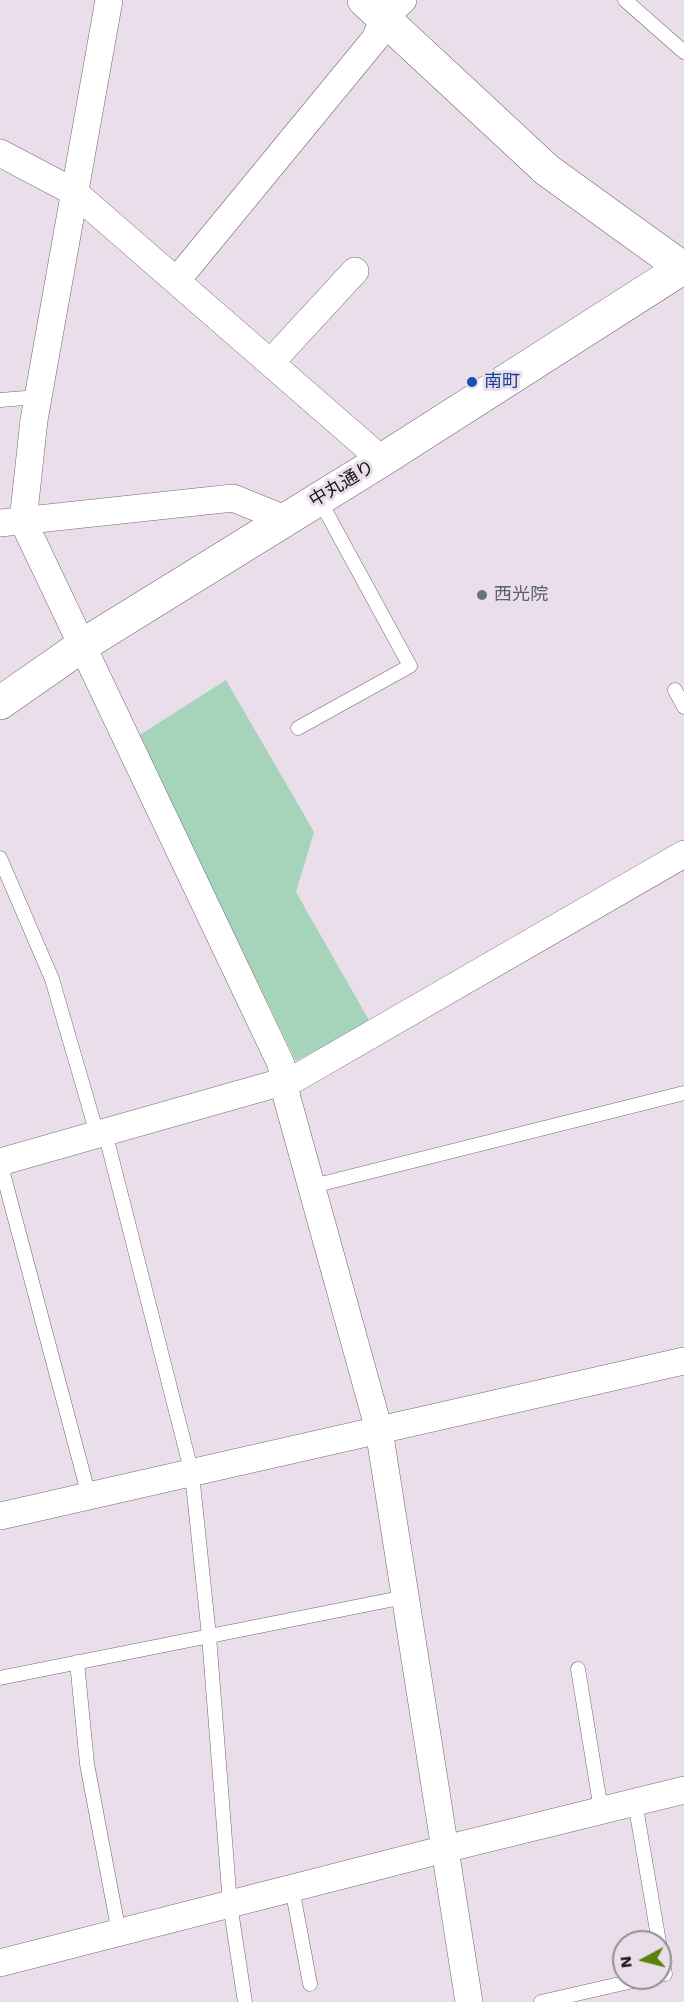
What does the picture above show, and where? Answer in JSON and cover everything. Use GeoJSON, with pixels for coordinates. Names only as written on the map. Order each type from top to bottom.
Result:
{"type":"FeatureCollection","features":[{"type":"Feature","properties":{"kind":"street"},"geometry":{"type":"LineString","coordinates":[[109,0],[38,397],[11,522],[83,645],[281,1064],[379,1430],[469,2002]]}},
{"type":"Feature","properties":{"kind":"street"},"geometry":{"type":"LineString","coordinates":[[177,280],[375,39],[384,6],[547,170],[684,268]]}},
{"type":"Feature","properties":{"kind":"street"},"geometry":{"type":"LineString","coordinates":[[0,153],[74,192],[382,460]]}},
{"type":"Feature","properties":{"kind":"street","name":"中丸通り"},"geometry":{"type":"LineString","coordinates":[[0,703],[83,645],[382,460],[684,268]]}},
{"type":"Feature","properties":{"kind":"street"},"geometry":{"type":"LineString","coordinates":[[271,362],[356,271]]}},
{"type":"Feature","properties":{"kind":"street"},"geometry":{"type":"LineString","coordinates":[[11,522],[233,498],[285,519]]}},
{"type":"Feature","properties":{"kind":"street"},"geometry":{"type":"LineString","coordinates":[[0,1162],[296,1078],[684,854]]}},
{"type":"Feature","properties":{"kind":"street"},"geometry":{"type":"LineString","coordinates":[[0,1516],[684,1361]]}},
{"type":"Feature","properties":{"kind":"street"},"geometry":{"type":"LineString","coordinates":[[0,1963],[684,1790]]}},
{"type":"Feature","properties":{"kind":"lane"},"geometry":{"type":"LineString","coordinates":[[625,0],[684,52]]}},
{"type":"Feature","properties":{"kind":"lane"},"geometry":{"type":"LineString","coordinates":[[0,400],[38,397]]}},
{"type":"Feature","properties":{"kind":"lane"},"geometry":{"type":"LineString","coordinates":[[298,728],[410,666],[319,499]]}},
{"type":"Feature","properties":{"kind":"lane"},"geometry":{"type":"LineString","coordinates":[[675,690],[684,707]]}},
{"type":"Feature","properties":{"kind":"lane"},"geometry":{"type":"LineString","coordinates":[[0,858],[52,980],[101,1133],[192,1474],[209,1636],[230,1904],[245,2002]]}},
{"type":"Feature","properties":{"kind":"lane"},"geometry":{"type":"LineString","coordinates":[[313,1186],[684,1093]]}},
{"type":"Feature","properties":{"kind":"lane"},"geometry":{"type":"LineString","coordinates":[[0,1162],[89,1496]]}},
{"type":"Feature","properties":{"kind":"lane"},"geometry":{"type":"LineString","coordinates":[[0,1678],[405,1597]]}},
{"type":"Feature","properties":{"kind":"lane"},"geometry":{"type":"LineString","coordinates":[[77,1662],[87,1764],[119,1933]]}},
{"type":"Feature","properties":{"kind":"lane"},"geometry":{"type":"LineString","coordinates":[[578,1668],[601,1810]]}},
{"type":"Feature","properties":{"kind":"lane"},"geometry":{"type":"LineString","coordinates":[[635,1802],[657,1930]]}},
{"type":"Feature","properties":{"kind":"lane"},"geometry":{"type":"LineString","coordinates":[[292,1888],[310,1984]]}},
{"type":"Feature","properties":{"kind":"lane"},"geometry":{"type":"LineString","coordinates":[[540,2002],[612,1986]]}},
{"type":"Feature","properties":{"kind":"green space"},"geometry":{"type":"Polygon","coordinates":[[[226,680],[314,832],[296,892],[370,1022],[296,1061],[138,736],[226,680]]]}},
{"type":"Feature","properties":{"kind":"place","name":"南町"},"geometry":{"type":"Point","coordinates":[472,382]}},
{"type":"Feature","properties":{"kind":"place","name":"西光院"},"geometry":{"type":"Point","coordinates":[482,595]}}]}
